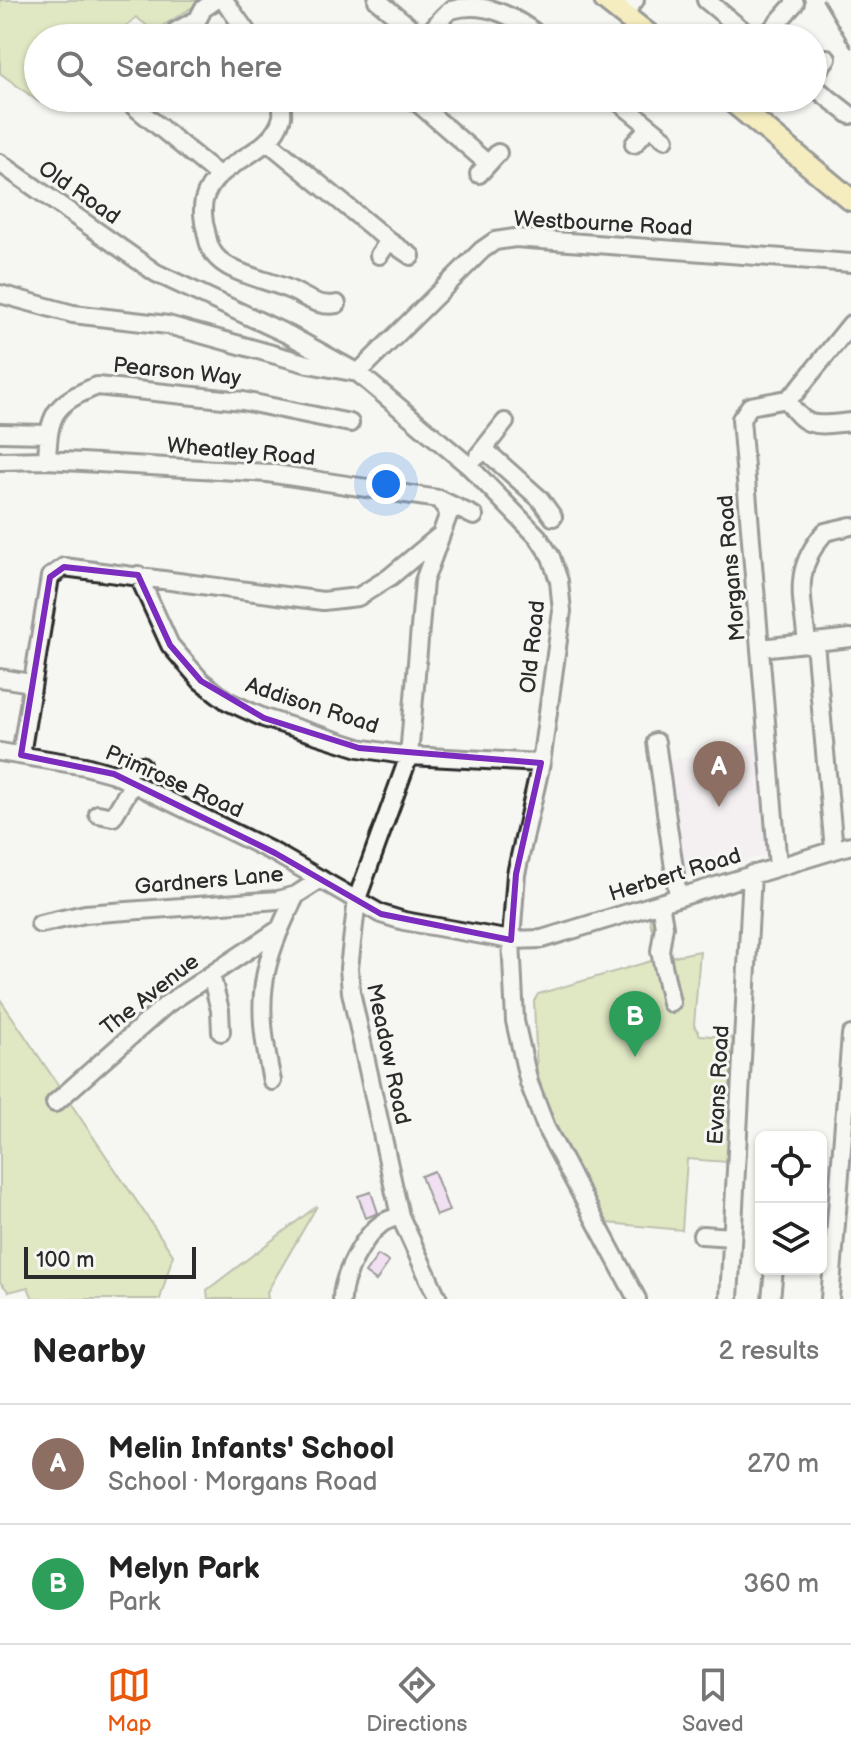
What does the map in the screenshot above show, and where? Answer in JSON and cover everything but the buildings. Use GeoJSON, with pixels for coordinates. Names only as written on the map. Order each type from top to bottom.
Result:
{"type":"FeatureCollection","features":[{"type":"Feature","properties":{"kind":"main road"},"geometry":{"type":"LineString","coordinates":[[605,0],[629,7],[642,24]]}},
{"type":"Feature","properties":{"kind":"main road"},"geometry":{"type":"LineString","coordinates":[[745,112],[851,200]]}},
{"type":"Feature","properties":{"kind":"street"},"geometry":{"type":"LineString","coordinates":[[189,24],[216,0]]}},
{"type":"Feature","properties":{"kind":"street"},"geometry":{"type":"LineString","coordinates":[[224,0],[241,24]]}},
{"type":"Feature","properties":{"kind":"street"},"geometry":{"type":"LineString","coordinates":[[377,0],[407,24]]}},
{"type":"Feature","properties":{"kind":"street"},"geometry":{"type":"LineString","coordinates":[[706,0],[735,24]]}},
{"type":"Feature","properties":{"kind":"street"},"geometry":{"type":"LineString","coordinates":[[438,24],[451,10],[472,3],[491,3],[508,10],[525,24]]}},
{"type":"Feature","properties":{"kind":"street"},"geometry":{"type":"LineString","coordinates":[[776,24],[795,3]]}},
{"type":"Feature","properties":{"kind":"street"},"geometry":{"type":"LineString","coordinates":[[827,97],[850,115]]}},
{"type":"Feature","properties":{"kind":"street"},"geometry":{"type":"LineString","coordinates":[[141,112],[217,174]]}},
{"type":"Feature","properties":{"kind":"street"},"geometry":{"type":"LineString","coordinates":[[282,112],[267,141],[217,174],[204,200],[203,222],[211,251],[231,267],[255,278],[275,275],[295,292],[323,306],[337,304]]}},
{"type":"Feature","properties":{"kind":"street"},"geometry":{"type":"LineString","coordinates":[[428,112],[488,163]]}},
{"type":"Feature","properties":{"kind":"street"},"geometry":{"type":"LineString","coordinates":[[631,112],[665,139]]}},
{"type":"Feature","properties":{"kind":"street"},"geometry":{"type":"LineString","coordinates":[[634,144],[649,127]]}},
{"type":"Feature","properties":{"kind":"street"},"geometry":{"type":"LineString","coordinates":[[267,141],[384,248],[411,256]]}},
{"type":"Feature","properties":{"kind":"street","name":"Old Road"},"geometry":{"type":"LineString","coordinates":[[0,163],[156,273],[289,335],[358,373],[469,466],[538,537],[551,557],[559,581],[562,611],[541,763],[516,874],[511,940],[515,1021],[529,1083],[547,1130],[637,1299]]}},
{"type":"Feature","properties":{"kind":"street","name":"Westbourne Road"},"geometry":{"type":"LineString","coordinates":[[358,373],[482,250],[495,241],[515,238],[851,263]]}},
{"type":"Feature","properties":{"kind":"street"},"geometry":{"type":"LineString","coordinates":[[0,294],[73,314],[168,325],[308,364],[358,373]]}},
{"type":"Feature","properties":{"kind":"street"},"geometry":{"type":"LineString","coordinates":[[851,324],[787,399],[800,419],[813,426],[851,422]]}},
{"type":"Feature","properties":{"kind":"street","name":"Pearson Way"},"geometry":{"type":"LineString","coordinates":[[48,434],[56,411],[79,394],[97,386],[243,401],[350,423]]}},
{"type":"Feature","properties":{"kind":"street","name":"Morgans Road"},"geometry":{"type":"LineString","coordinates":[[778,867],[741,419],[750,406],[787,399]]}},
{"type":"Feature","properties":{"kind":"street"},"geometry":{"type":"LineString","coordinates":[[469,466],[505,422]]}},
{"type":"Feature","properties":{"kind":"street"},"geometry":{"type":"LineString","coordinates":[[0,433],[48,434],[47,460]]}},
{"type":"Feature","properties":{"kind":"street"},"geometry":{"type":"LineString","coordinates":[[485,450],[540,499],[553,517]]}},
{"type":"Feature","properties":{"kind":"street","name":"Wheatley Road"},"geometry":{"type":"LineString","coordinates":[[0,461],[47,460],[268,473],[439,499],[474,516]]}},
{"type":"Feature","properties":{"kind":"street","name":"Meadow Road"},"geometry":{"type":"LineString","coordinates":[[438,1299],[400,1216],[351,992],[349,968],[357,899],[409,756],[424,581],[449,513],[439,499]]}},
{"type":"Feature","properties":{"kind":"street"},"geometry":{"type":"LineString","coordinates":[[834,850],[802,572],[812,547],[825,532],[851,526]]}},
{"type":"Feature","properties":{"kind":"street"},"geometry":{"type":"LineString","coordinates":[[21,755],[50,577],[64,567],[323,601],[358,597],[390,577],[439,536]]}},
{"type":"Feature","properties":{"kind":"street","name":"Addison Road"},"geometry":{"type":"LineString","coordinates":[[138,575],[170,645],[201,681],[227,701],[264,718],[359,748],[409,756],[541,763]]}},
{"type":"Feature","properties":{"kind":"street"},"geometry":{"type":"LineString","coordinates":[[761,648],[851,638]]}},
{"type":"Feature","properties":{"kind":"street"},"geometry":{"type":"LineString","coordinates":[[0,678],[30,686]]}},
{"type":"Feature","properties":{"kind":"street"},"geometry":{"type":"LineString","coordinates":[[0,685],[30,686]]}},
{"type":"Feature","properties":{"kind":"street"},"geometry":{"type":"LineString","coordinates":[[656,742],[678,896]]}},
{"type":"Feature","properties":{"kind":"street","name":"Primrose Road"},"geometry":{"type":"LineString","coordinates":[[0,752],[114,774],[321,879]]}},
{"type":"Feature","properties":{"kind":"street"},"geometry":{"type":"LineString","coordinates":[[114,774],[141,765]]}},
{"type":"Feature","properties":{"kind":"street"},"geometry":{"type":"LineString","coordinates":[[109,821],[132,785]]}},
{"type":"Feature","properties":{"kind":"street","name":"Herbert Road"},"geometry":{"type":"LineString","coordinates":[[511,940],[542,939],[851,845]]}},
{"type":"Feature","properties":{"kind":"street","name":"Evans Road"},"geometry":{"type":"LineString","coordinates":[[729,1299],[752,874]]}},
{"type":"Feature","properties":{"kind":"street"},"geometry":{"type":"LineString","coordinates":[[321,879],[381,914],[511,940]]}},
{"type":"Feature","properties":{"kind":"street","name":"Gardners Lane"},"geometry":{"type":"LineString","coordinates":[[40,924],[85,914],[278,900],[296,895],[321,879]]}},
{"type":"Feature","properties":{"kind":"street"},"geometry":{"type":"LineString","coordinates":[[272,1081],[264,1044],[261,995],[265,969],[278,930],[296,895]]}},
{"type":"Feature","properties":{"kind":"street"},"geometry":{"type":"LineString","coordinates":[[660,903],[664,926],[660,951],[671,1003]]}},
{"type":"Feature","properties":{"kind":"street","name":"The Avenue"},"geometry":{"type":"LineString","coordinates":[[55,1103],[167,1004],[278,930]]}},
{"type":"Feature","properties":{"kind":"street"},"geometry":{"type":"LineString","coordinates":[[211,975],[221,1028]]}},
{"type":"Feature","properties":{"kind":"street"},"geometry":{"type":"LineString","coordinates":[[830,1299],[851,1035]]}},
{"type":"Feature","properties":{"kind":"street"},"geometry":{"type":"LineString","coordinates":[[342,1299],[342,1287],[359,1250],[381,1223],[400,1216]]}},
{"type":"Feature","properties":{"kind":"street"},"geometry":{"type":"LineString","coordinates":[[702,1235],[732,1237]]}},
{"type":"Feature","properties":{"kind":"street"},"geometry":{"type":"LineString","coordinates":[[771,1299],[773,1275]]}},
{"type":"Feature","properties":{"kind":"highlighted area"},"geometry":{"type":"Polygon","coordinates":[[[64,567],[138,575],[170,645],[201,681],[264,718],[359,748],[541,763],[516,874],[511,940],[381,914],[275,853],[114,774],[21,755],[50,577],[64,567]]]}},
{"type":"Feature","properties":{"kind":"shaded area"},"geometry":{"type":"Polygon","coordinates":[[[759,742],[769,854],[682,879],[667,761],[759,742]]]}},
{"type":"Feature","properties":{"kind":"green space"},"geometry":{"type":"Polygon","coordinates":[[[0,0],[204,0],[165,24],[145,24],[136,17],[128,24],[24,24],[24,91],[0,73],[0,0]]]}},
{"type":"Feature","properties":{"kind":"green space"},"geometry":{"type":"Polygon","coordinates":[[[667,906],[664,958],[700,951],[694,1025],[700,1035],[736,1038],[727,1162],[687,1159],[682,1230],[607,1223],[557,1127],[537,1075],[534,1001],[538,994],[658,959],[648,911],[667,906]]]}},
{"type":"Feature","properties":{"kind":"green space"},"geometry":{"type":"Polygon","coordinates":[[[0,999],[173,1255],[160,1299],[33,1299],[28,1287],[9,1292],[0,1282],[0,999]]]}},
{"type":"Feature","properties":{"kind":"green space"},"geometry":{"type":"Polygon","coordinates":[[[317,1206],[267,1292],[268,1299],[208,1299],[207,1290],[317,1206]]]}},
{"type":"Feature","properties":{"kind":"railway"},"geometry":{"type":"LineString","coordinates":[[823,0],[851,47]]}},
{"type":"Feature","properties":{"kind":"place","name":"Melin Infants' School"},"geometry":{"type":"Point","coordinates":[719,807]}},
{"type":"Feature","properties":{"kind":"place","name":"Melyn Park"},"geometry":{"type":"Point","coordinates":[635,1057]}}]}
